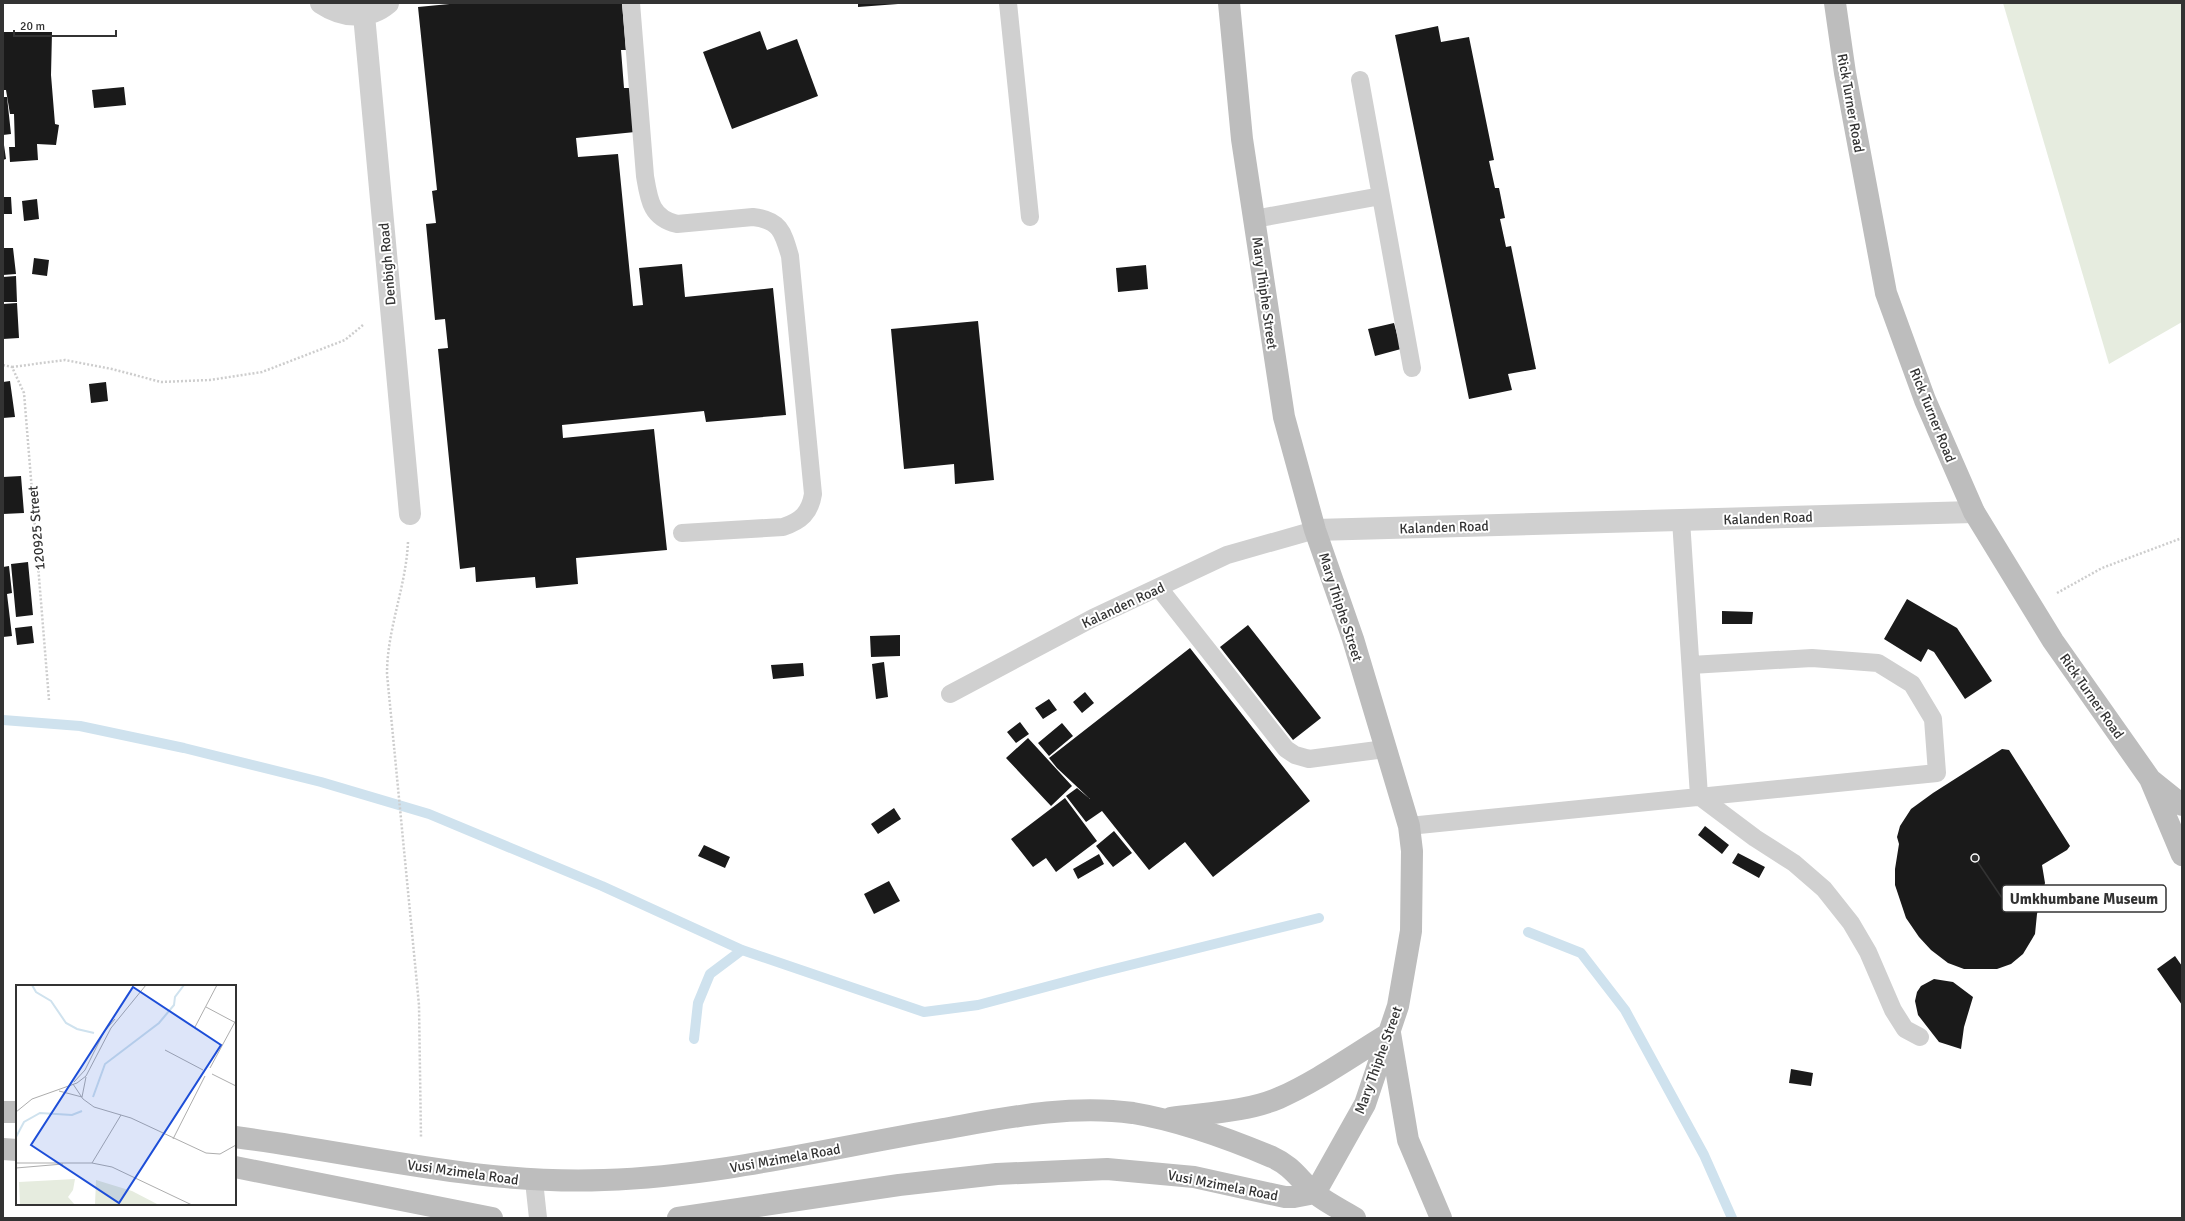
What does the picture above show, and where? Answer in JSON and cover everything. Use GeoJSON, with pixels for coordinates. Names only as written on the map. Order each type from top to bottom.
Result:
{"type":"FeatureCollection","features":[{"type":"Feature","properties":{"kind":"main road","name":"Mary Thiphe Street"},"geometry":{"type":"LineString","coordinates":[[1229,3],[1242,138],[1284,417],[1315,530],[1353,640],[1409,826],[1412,852],[1411,931],[1398,1006],[1365,1104],[1315,1193]]}},
{"type":"Feature","properties":{"kind":"main road","name":"Rick Turner Road"},"geometry":{"type":"LineString","coordinates":[[1835,3],[1845,73],[1886,293],[1925,400],[1974,512],[2053,641],[2150,779],[2182,855]]}},
{"type":"Feature","properties":{"kind":"main road","name":"Rick Turner Road"},"geometry":{"type":"LineString","coordinates":[[2150,779],[2182,805]]}},
{"type":"Feature","properties":{"kind":"main road"},"geometry":{"type":"LineString","coordinates":[[1161,1119],[1251,1106],[1278,1098],[1300,1087],[1390,1033],[1408,1140],[1441,1218]]}},
{"type":"Feature","properties":{"kind":"main road","name":"Vusi Mzimela Road"},"geometry":{"type":"LineString","coordinates":[[236,1137],[489,1177],[534,1181],[604,1180],[686,1175],[1006,1118],[1069,1110],[1131,1113],[1203,1130],[1274,1158],[1299,1175],[1315,1193],[1355,1218]]}},
{"type":"Feature","properties":{"kind":"main road"},"geometry":{"type":"LineString","coordinates":[[3,1112],[16,1112]]}},
{"type":"Feature","properties":{"kind":"main road"},"geometry":{"type":"LineString","coordinates":[[3,1149],[16,1150]]}},
{"type":"Feature","properties":{"kind":"main road"},"geometry":{"type":"LineString","coordinates":[[236,1167],[492,1218]]}},
{"type":"Feature","properties":{"kind":"main road","name":"Vusi Mzimela Road"},"geometry":{"type":"LineString","coordinates":[[678,1218],[899,1185],[997,1174],[1091,1170],[1115,1170],[1194,1177],[1285,1197],[1315,1193]]}},
{"type":"Feature","properties":{"kind":"street"},"geometry":{"type":"LineString","coordinates":[[321,3],[332,11],[345,15],[364,15],[381,9],[388,3]]}},
{"type":"Feature","properties":{"kind":"street","name":"Denbigh Road"},"geometry":{"type":"LineString","coordinates":[[364,15],[410,514]]}},
{"type":"Feature","properties":{"kind":"street","name":"Kalanden Road"},"geometry":{"type":"LineString","coordinates":[[1315,530],[1974,512]]}},
{"type":"Feature","properties":{"kind":"lane"},"geometry":{"type":"LineString","coordinates":[[630,3],[645,176],[649,196],[658,215],[666,221],[677,224],[753,217],[765,219],[780,229],[785,238],[790,256],[813,494],[811,506],[805,516],[795,523],[783,527],[682,533]]}},
{"type":"Feature","properties":{"kind":"lane"},"geometry":{"type":"LineString","coordinates":[[1008,3],[1030,217]]}},
{"type":"Feature","properties":{"kind":"lane"},"geometry":{"type":"LineString","coordinates":[[1360,80],[1412,368]]}},
{"type":"Feature","properties":{"kind":"lane"},"geometry":{"type":"LineString","coordinates":[[1254,219],[1381,196]]}},
{"type":"Feature","properties":{"kind":"lane"},"geometry":{"type":"LineString","coordinates":[[1681,520],[1699,796],[1755,838],[1794,862],[1824,889],[1851,923],[1868,952],[1893,1010],[1905,1029],[1920,1038]]}},
{"type":"Feature","properties":{"kind":"lane","name":"Kalanden Road"},"geometry":{"type":"LineString","coordinates":[[950,694],[1093,618],[1227,555],[1315,530]]}},
{"type":"Feature","properties":{"kind":"lane"},"geometry":{"type":"LineString","coordinates":[[1159,588],[1286,749],[1295,755],[1309,759],[1385,748]]}},
{"type":"Feature","properties":{"kind":"lane"},"geometry":{"type":"LineString","coordinates":[[1409,826],[1937,773],[1933,719],[1912,684],[1878,663],[1812,658],[1691,665]]}},
{"type":"Feature","properties":{"kind":"lane"},"geometry":{"type":"LineString","coordinates":[[534,1181],[538,1218]]}},
{"type":"Feature","properties":{"kind":"path"},"geometry":{"type":"LineString","coordinates":[[3,365],[12,367],[65,360],[161,382],[210,380],[262,372],[345,340],[391,304]]}},
{"type":"Feature","properties":{"kind":"path","name":"120925 Street"},"geometry":{"type":"LineString","coordinates":[[12,367],[24,393],[38,548],[49,700]]}},
{"type":"Feature","properties":{"kind":"path"},"geometry":{"type":"LineString","coordinates":[[410,514],[408,557],[387,655],[387,674],[419,1005],[422,1166]]}},
{"type":"Feature","properties":{"kind":"path"},"geometry":{"type":"LineString","coordinates":[[2032,607],[2102,568],[2182,538]]}},
{"type":"Feature","properties":{"kind":"shaded area"},"geometry":{"type":"Polygon","coordinates":[[[2003,3],[2182,3],[2182,322],[2109,364],[2003,3]]]}},
{"type":"Feature","properties":{"kind":"building"},"geometry":{"type":"Polygon","coordinates":[[[460,3],[622,3],[626,50],[621,50],[624,88],[630,88],[635,132],[576,138],[578,157],[618,154],[633,306],[643,305],[639,268],[682,264],[685,297],[773,288],[786,415],[706,422],[704,411],[562,425],[563,438],[654,429],[667,550],[576,558],[578,584],[536,588],[535,577],[476,582],[475,567],[460,569],[438,349],[448,348],[445,319],[435,320],[426,224],[436,223],[432,191],[437,190],[418,7],[460,3]]]}},
{"type":"Feature","properties":{"kind":"building"},"geometry":{"type":"Polygon","coordinates":[[[858,3],[898,3],[898,4],[858,7],[858,3]]]}},
{"type":"Feature","properties":{"kind":"building"},"geometry":{"type":"Polygon","coordinates":[[[1438,26],[1441,42],[1469,37],[1494,160],[1489,161],[1495,188],[1499,188],[1505,218],[1500,219],[1506,247],[1511,246],[1536,369],[1508,374],[1512,390],[1469,399],[1395,35],[1438,26]]]}},
{"type":"Feature","properties":{"kind":"building"},"geometry":{"type":"Polygon","coordinates":[[[760,31],[767,50],[797,39],[818,96],[732,129],[703,52],[760,31]]]}},
{"type":"Feature","properties":{"kind":"building"},"geometry":{"type":"Polygon","coordinates":[[[3,32],[52,32],[51,75],[55,124],[59,125],[56,145],[37,144],[38,160],[10,162],[9,147],[15,147],[14,114],[10,114],[6,90],[3,90],[3,32]]]}},
{"type":"Feature","properties":{"kind":"building"},"geometry":{"type":"Polygon","coordinates":[[[124,87],[126,105],[94,108],[92,90],[124,87]]]}},
{"type":"Feature","properties":{"kind":"building"},"geometry":{"type":"Polygon","coordinates":[[[3,97],[7,97],[11,134],[3,135],[3,97]]]}},
{"type":"Feature","properties":{"kind":"building"},"geometry":{"type":"Polygon","coordinates":[[[3,138],[6,159],[3,160],[3,138]]]}},
{"type":"Feature","properties":{"kind":"building"},"geometry":{"type":"Polygon","coordinates":[[[3,197],[11,197],[12,214],[3,214],[3,197]]]}},
{"type":"Feature","properties":{"kind":"building"},"geometry":{"type":"Polygon","coordinates":[[[37,199],[39,219],[24,221],[22,201],[37,199]]]}},
{"type":"Feature","properties":{"kind":"building"},"geometry":{"type":"Polygon","coordinates":[[[3,248],[13,248],[16,274],[3,275],[3,248]]]}},
{"type":"Feature","properties":{"kind":"building"},"geometry":{"type":"Polygon","coordinates":[[[34,258],[49,260],[47,276],[32,274],[34,258]]]}},
{"type":"Feature","properties":{"kind":"building"},"geometry":{"type":"Polygon","coordinates":[[[1146,265],[1148,289],[1118,292],[1116,268],[1146,265]]]}},
{"type":"Feature","properties":{"kind":"building"},"geometry":{"type":"Polygon","coordinates":[[[16,276],[17,302],[3,302],[3,277],[16,276]]]}},
{"type":"Feature","properties":{"kind":"building"},"geometry":{"type":"Polygon","coordinates":[[[17,303],[19,338],[3,339],[3,304],[17,303]]]}},
{"type":"Feature","properties":{"kind":"building"},"geometry":{"type":"Polygon","coordinates":[[[978,321],[994,480],[955,484],[954,464],[904,469],[891,329],[978,321]]]}},
{"type":"Feature","properties":{"kind":"building"},"geometry":{"type":"Polygon","coordinates":[[[1394,323],[1401,349],[1375,356],[1368,329],[1394,323]]]}},
{"type":"Feature","properties":{"kind":"building"},"geometry":{"type":"Polygon","coordinates":[[[10,381],[15,417],[3,418],[3,382],[10,381]]]}},
{"type":"Feature","properties":{"kind":"building"},"geometry":{"type":"Polygon","coordinates":[[[106,382],[108,401],[91,403],[89,384],[106,382]]]}},
{"type":"Feature","properties":{"kind":"building"},"geometry":{"type":"Polygon","coordinates":[[[21,476],[24,513],[3,514],[3,477],[21,476]]]}},
{"type":"Feature","properties":{"kind":"building"},"geometry":{"type":"Polygon","coordinates":[[[28,562],[33,615],[16,617],[11,564],[28,562]]]}},
{"type":"Feature","properties":{"kind":"building"},"geometry":{"type":"Polygon","coordinates":[[[9,566],[12,593],[7,594],[12,636],[3,637],[3,567],[9,566]]]}},
{"type":"Feature","properties":{"kind":"building"},"geometry":{"type":"Polygon","coordinates":[[[1907,599],[1957,628],[1992,681],[1965,699],[1934,652],[1928,649],[1921,662],[1884,639],[1907,599]]]}},
{"type":"Feature","properties":{"kind":"building"},"geometry":{"type":"Polygon","coordinates":[[[1722,611],[1753,612],[1752,624],[1722,624],[1722,611]]]}},
{"type":"Feature","properties":{"kind":"building"},"geometry":{"type":"Polygon","coordinates":[[[1248,625],[1321,718],[1293,740],[1220,647],[1248,625]]]}},
{"type":"Feature","properties":{"kind":"building"},"geometry":{"type":"Polygon","coordinates":[[[32,626],[34,643],[17,645],[15,628],[32,626]]]}},
{"type":"Feature","properties":{"kind":"building"},"geometry":{"type":"Polygon","coordinates":[[[900,635],[900,656],[871,657],[870,636],[900,635]]]}},
{"type":"Feature","properties":{"kind":"building"},"geometry":{"type":"Polygon","coordinates":[[[1190,648],[1310,801],[1213,877],[1185,842],[1149,870],[1102,811],[1086,822],[1066,796],[1077,788],[1090,799],[1057,768],[1049,758],[1190,648]]]}},
{"type":"Feature","properties":{"kind":"building"},"geometry":{"type":"Polygon","coordinates":[[[884,662],[888,697],[876,699],[872,664],[884,662]]]}},
{"type":"Feature","properties":{"kind":"building"},"geometry":{"type":"Polygon","coordinates":[[[803,663],[804,676],[773,679],[771,665],[803,663]]]}},
{"type":"Feature","properties":{"kind":"building"},"geometry":{"type":"Polygon","coordinates":[[[1085,692],[1094,703],[1082,713],[1073,702],[1085,692]]]}},
{"type":"Feature","properties":{"kind":"building"},"geometry":{"type":"Polygon","coordinates":[[[1049,699],[1057,710],[1043,719],[1035,708],[1049,699]]]}},
{"type":"Feature","properties":{"kind":"building"},"geometry":{"type":"Polygon","coordinates":[[[1020,722],[1029,734],[1016,743],[1007,732],[1020,722]]]}},
{"type":"Feature","properties":{"kind":"building"},"geometry":{"type":"Polygon","coordinates":[[[1062,723],[1073,736],[1049,756],[1038,743],[1062,723]]]}},
{"type":"Feature","properties":{"kind":"building"},"geometry":{"type":"Polygon","coordinates":[[[1028,738],[1072,786],[1051,806],[1006,758],[1028,738]]]}},
{"type":"Feature","properties":{"kind":"building"},"geometry":{"type":"Polygon","coordinates":[[[2002,749],[2009,750],[2070,846],[2067,850],[2042,865],[2045,883],[2037,914],[2035,934],[2023,954],[2011,964],[1997,969],[1964,969],[1948,963],[1931,950],[1919,937],[1906,918],[1895,885],[1895,869],[1899,844],[1897,837],[1900,826],[1911,809],[1933,793],[2002,749]]]}},
{"type":"Feature","properties":{"kind":"building"},"geometry":{"type":"Polygon","coordinates":[[[1065,798],[1097,841],[1056,872],[1046,858],[1033,867],[1011,839],[1065,798]]]}},
{"type":"Feature","properties":{"kind":"building"},"geometry":{"type":"Polygon","coordinates":[[[894,808],[901,819],[878,834],[871,824],[894,808]]]}},
{"type":"Feature","properties":{"kind":"building"},"geometry":{"type":"Polygon","coordinates":[[[1705,826],[1729,845],[1722,854],[1698,835],[1705,826]]]}},
{"type":"Feature","properties":{"kind":"building"},"geometry":{"type":"Polygon","coordinates":[[[1114,831],[1132,853],[1113,867],[1096,846],[1114,831]]]}},
{"type":"Feature","properties":{"kind":"building"},"geometry":{"type":"Polygon","coordinates":[[[704,845],[730,857],[725,868],[698,856],[704,845]]]}},
{"type":"Feature","properties":{"kind":"building"},"geometry":{"type":"Polygon","coordinates":[[[1738,853],[1765,867],[1759,878],[1732,863],[1738,853]]]}},
{"type":"Feature","properties":{"kind":"building"},"geometry":{"type":"Polygon","coordinates":[[[1099,854],[1104,864],[1078,879],[1073,869],[1099,854]]]}},
{"type":"Feature","properties":{"kind":"building"},"geometry":{"type":"Polygon","coordinates":[[[889,881],[900,901],[874,914],[864,894],[889,881]]]}},
{"type":"Feature","properties":{"kind":"building"},"geometry":{"type":"Polygon","coordinates":[[[2175,956],[2182,966],[2182,1005],[2157,969],[2175,956]]]}},
{"type":"Feature","properties":{"kind":"building"},"geometry":{"type":"Polygon","coordinates":[[[1934,979],[1953,982],[1973,997],[1964,1027],[1961,1049],[1939,1042],[1918,1015],[1915,1001],[1917,992],[1921,986],[1934,979]]]}},
{"type":"Feature","properties":{"kind":"building"},"geometry":{"type":"Polygon","coordinates":[[[1791,1069],[1813,1073],[1811,1086],[1789,1083],[1791,1069]]]}},
{"type":"Feature","properties":{"kind":"waterway"},"geometry":{"type":"LineString","coordinates":[[3,720],[80,726],[184,748],[321,782],[429,814],[602,886],[742,950],[924,1012],[978,1005],[1098,973],[1319,918]]}},
{"type":"Feature","properties":{"kind":"waterway"},"geometry":{"type":"LineString","coordinates":[[1528,932],[1581,953],[1625,1010],[1704,1155],[1732,1218]]}},
{"type":"Feature","properties":{"kind":"waterway"},"geometry":{"type":"LineString","coordinates":[[694,1039],[698,1003],[710,974],[742,950]]}},
{"type":"Feature","properties":{"kind":"place","name":"Umkhumbane Museum"},"geometry":{"type":"Point","coordinates":[1975,858]}}]}
